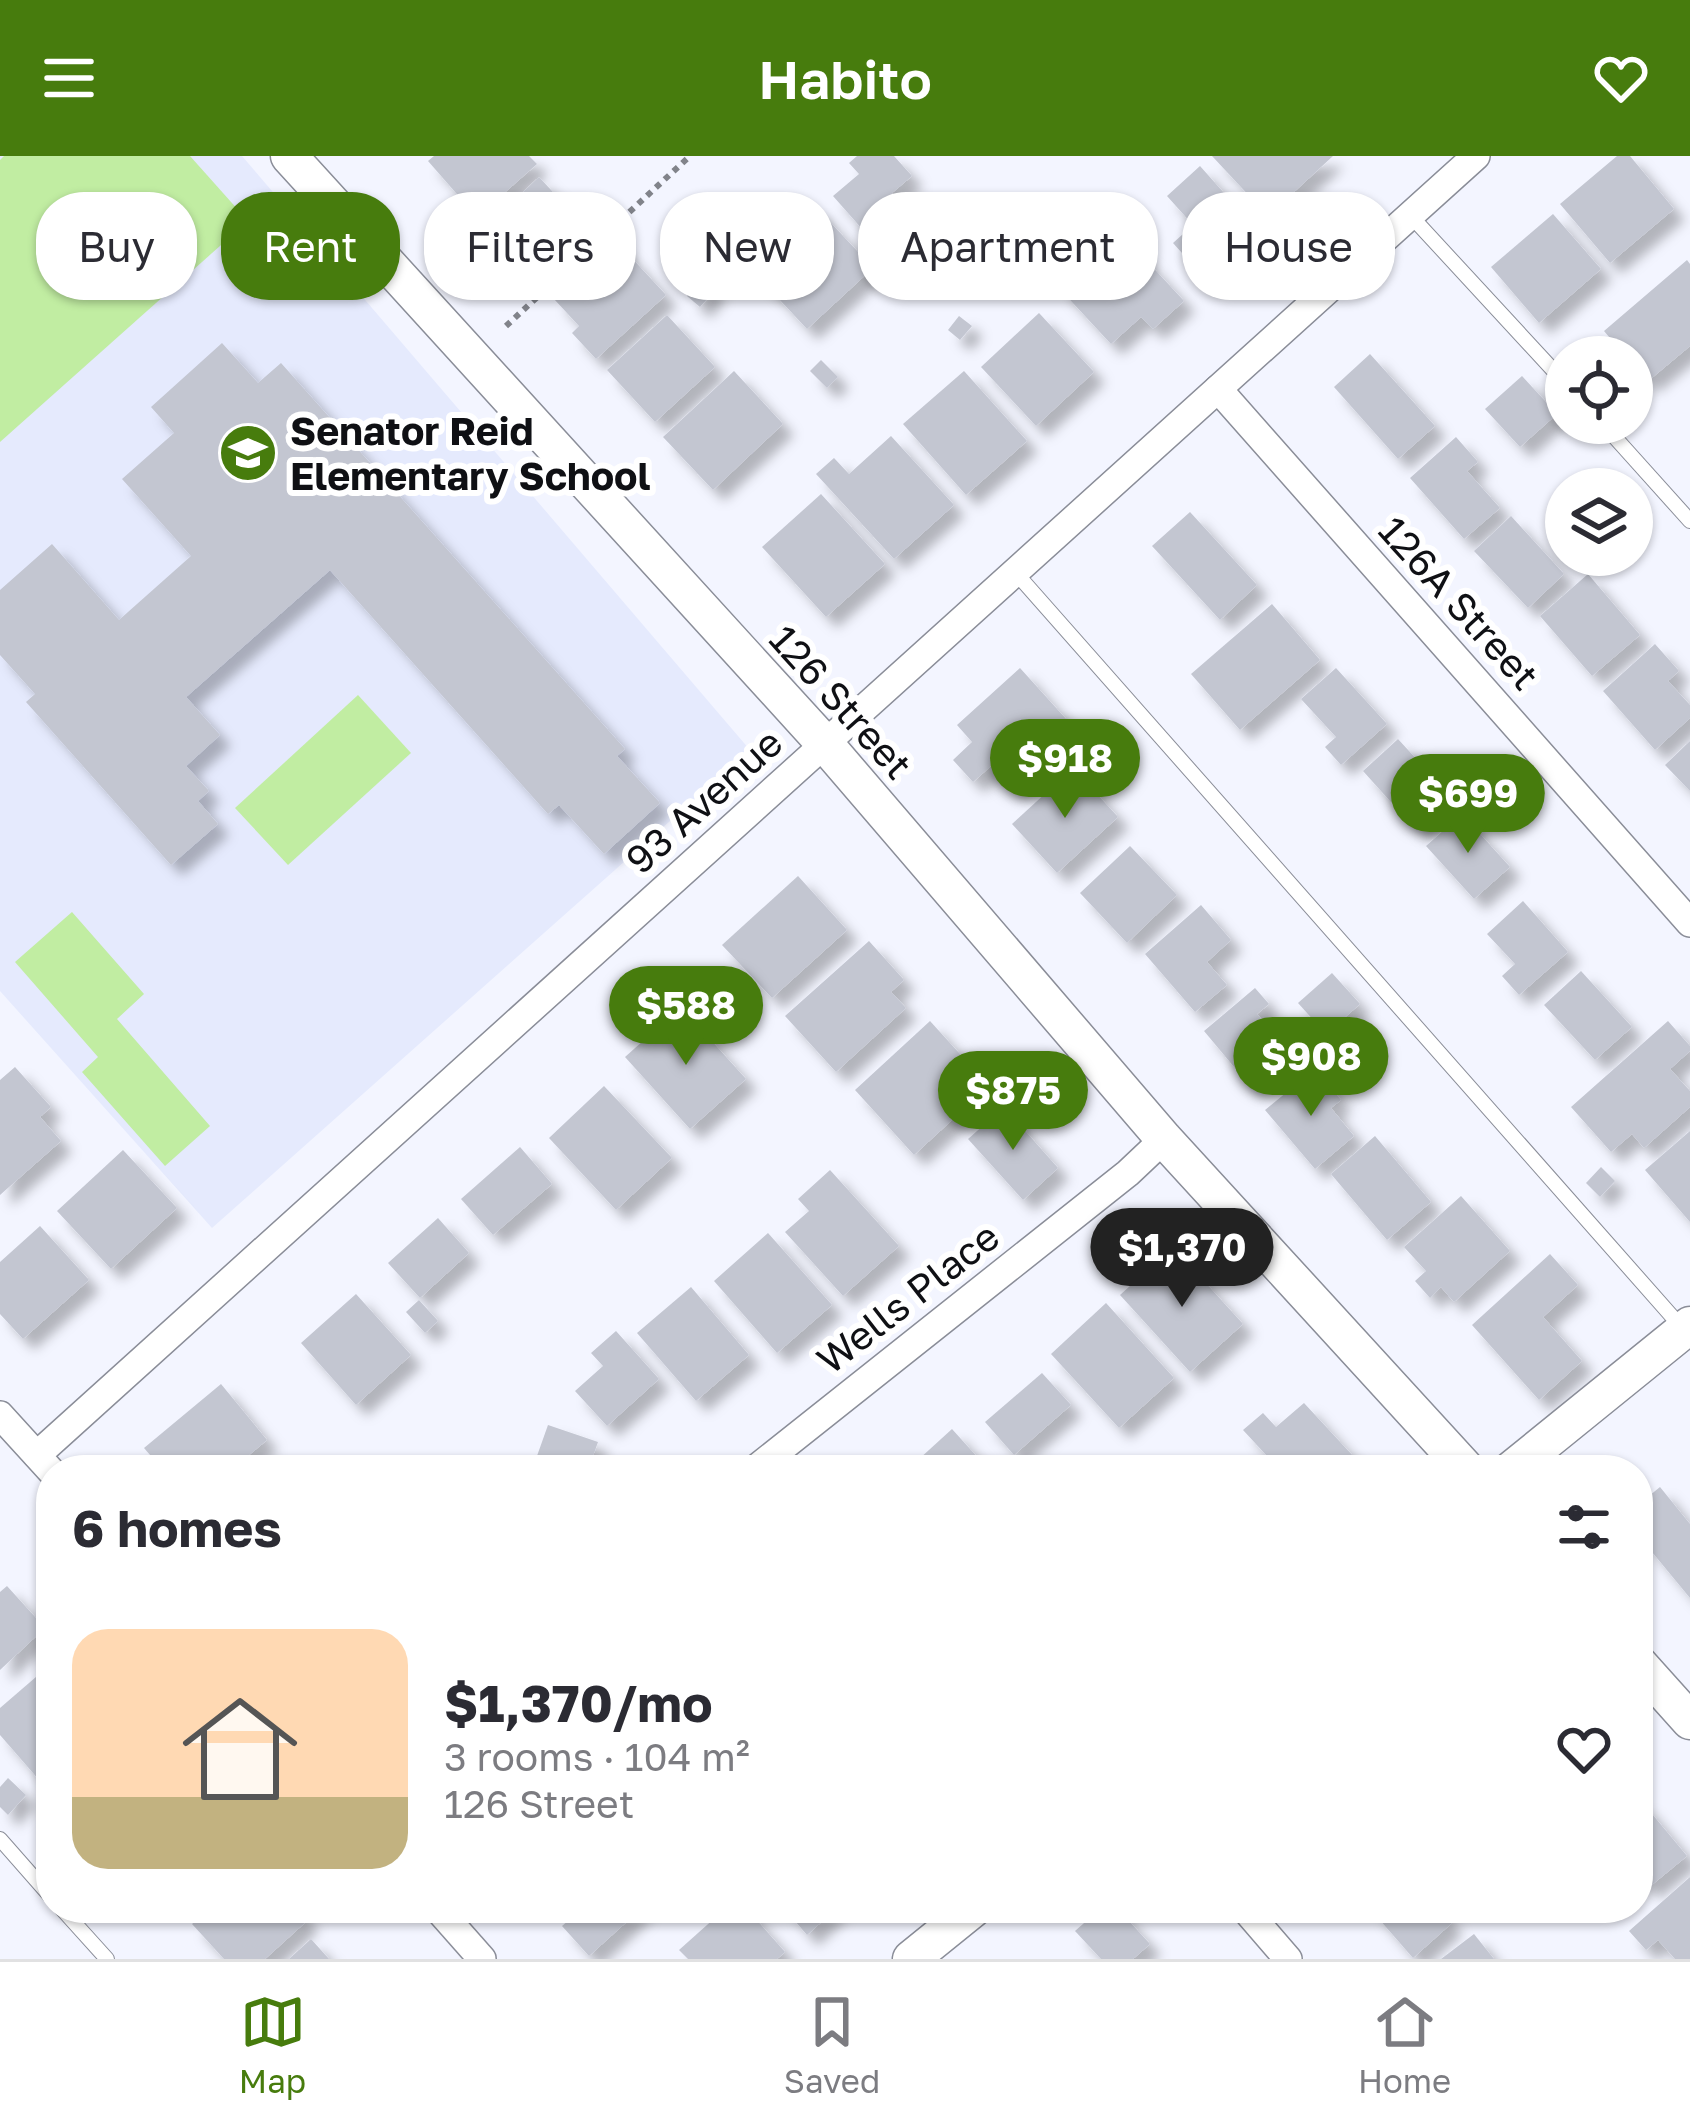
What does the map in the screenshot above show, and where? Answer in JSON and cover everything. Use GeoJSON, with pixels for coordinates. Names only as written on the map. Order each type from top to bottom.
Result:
{"type":"FeatureCollection","features":[{"type":"Feature","properties":{"kind":"street","name":"126 Street"},"geometry":{"type":"LineString","coordinates":[[289,156],[825,744],[1164,1139],[1453,1455]]}},
{"type":"Feature","properties":{"kind":"street","name":"93 Avenue"},"geometry":{"type":"LineString","coordinates":[[53,1455],[825,744],[1476,156]]}},
{"type":"Feature","properties":{"kind":"street","name":"126A Street"},"geometry":{"type":"LineString","coordinates":[[1217,389],[1690,923]]}},
{"type":"Feature","properties":{"kind":"street","name":"Wells Place"},"geometry":{"type":"LineString","coordinates":[[773,1455],[1129,1173],[1164,1139]]}},
{"type":"Feature","properties":{"kind":"street"},"geometry":{"type":"LineString","coordinates":[[1529,1455],[1687,1327]]}},
{"type":"Feature","properties":{"kind":"street"},"geometry":{"type":"LineString","coordinates":[[0,1414],[37,1455]]}},
{"type":"Feature","properties":{"kind":"street"},"geometry":{"type":"LineString","coordinates":[[1653,1680],[1690,1721]]}},
{"type":"Feature","properties":{"kind":"street"},"geometry":{"type":"LineString","coordinates":[[450,1923],[482,1959]]}},
{"type":"Feature","properties":{"kind":"street"},"geometry":{"type":"LineString","coordinates":[[911,1959],[955,1923]]}},
{"type":"Feature","properties":{"kind":"street"},"geometry":{"type":"LineString","coordinates":[[1257,1923],[1288,1959]]}},
{"type":"Feature","properties":{"kind":"lane"},"geometry":{"type":"LineString","coordinates":[[1410,215],[1545,361]]}},
{"type":"Feature","properties":{"kind":"lane"},"geometry":{"type":"LineString","coordinates":[[1621,444],[1690,521]]}},
{"type":"Feature","properties":{"kind":"lane"},"geometry":{"type":"LineString","coordinates":[[1015,572],[1687,1327]]}},
{"type":"Feature","properties":{"kind":"lane"},"geometry":{"type":"LineString","coordinates":[[0,1840],[36,1880]]}},
{"type":"Feature","properties":{"kind":"lane"},"geometry":{"type":"LineString","coordinates":[[74,1923],[106,1959]]}},
{"type":"Feature","properties":{"kind":"path"},"geometry":{"type":"LineString","coordinates":[[506,326],[690,156]]}},
{"type":"Feature","properties":{"kind":"shaded area","name":"Senator Reid Elementary School"},"geometry":{"type":"Polygon","coordinates":[[[0,156],[242,156],[273,192],[221,192],[221,300],[365,300],[750,750],[212,1228],[0,991],[0,156]]]}},
{"type":"Feature","properties":{"kind":"green space"},"geometry":{"type":"Polygon","coordinates":[[[4,156],[190,156],[222,192],[221,245],[197,266],[197,192],[36,192],[36,300],[159,300],[0,442],[0,160],[4,156]]]}},
{"type":"Feature","properties":{"kind":"green space"},"geometry":{"type":"Polygon","coordinates":[[[358,695],[411,753],[288,865],[235,808],[358,695]]]}},
{"type":"Feature","properties":{"kind":"green space"},"geometry":{"type":"Polygon","coordinates":[[[72,912],[144,994],[117,1019],[210,1126],[165,1166],[82,1072],[98,1057],[15,962],[72,912]]]}},
{"type":"Feature","properties":{"kind":"building"},"geometry":{"type":"Polygon","coordinates":[[[434,156],[529,156],[537,164],[505,192],[455,192],[428,161],[434,156]]]}},
{"type":"Feature","properties":{"kind":"building"},"geometry":{"type":"Polygon","coordinates":[[[857,156],[894,156],[912,176],[893,192],[858,192],[858,224],[834,197],[859,174],[849,163],[857,156]]]}},
{"type":"Feature","properties":{"kind":"building"},"geometry":{"type":"Polygon","coordinates":[[[1212,156],[1333,156],[1294,192],[1246,192],[1212,156]]]}},
{"type":"Feature","properties":{"kind":"building"},"geometry":{"type":"Polygon","coordinates":[[[1617,156],[1630,156],[1674,209],[1610,263],[1560,204],[1617,156]]]}},
{"type":"Feature","properties":{"kind":"building"},"geometry":{"type":"Polygon","coordinates":[[[1200,166],[1223,192],[1182,192],[1182,213],[1167,196],[1200,166]]]}},
{"type":"Feature","properties":{"kind":"building"},"geometry":{"type":"Polygon","coordinates":[[[539,177],[553,192],[523,192],[539,177]]]}},
{"type":"Feature","properties":{"kind":"building"},"geometry":{"type":"Polygon","coordinates":[[[1553,214],[1601,269],[1539,323],[1491,267],[1553,214]]]}},
{"type":"Feature","properties":{"kind":"building"},"geometry":{"type":"Polygon","coordinates":[[[834,226],[858,252],[858,282],[807,329],[780,300],[834,300],[834,226]]]}},
{"type":"Feature","properties":{"kind":"building"},"geometry":{"type":"Polygon","coordinates":[[[1687,260],[1690,346],[1653,377],[1653,336],[1608,336],[1604,331],[1687,260]]]}},
{"type":"Feature","properties":{"kind":"building"},"geometry":{"type":"Polygon","coordinates":[[[636,263],[660,289],[661,300],[596,359],[572,333],[579,326],[555,300],[636,300],[636,263]]]}},
{"type":"Feature","properties":{"kind":"building"},"geometry":{"type":"Polygon","coordinates":[[[1158,273],[1184,301],[1153,329],[1141,317],[1111,344],[1070,300],[1158,300],[1158,273]]]}},
{"type":"Feature","properties":{"kind":"building"},"geometry":{"type":"Polygon","coordinates":[[[1039,313],[1094,372],[1036,426],[981,367],[1039,313]]]}},
{"type":"Feature","properties":{"kind":"building"},"geometry":{"type":"Polygon","coordinates":[[[667,315],[715,367],[655,422],[607,370],[667,315]]]}},
{"type":"Feature","properties":{"kind":"building"},"geometry":{"type":"Polygon","coordinates":[[[959,316],[972,326],[960,340],[948,330],[959,316]]]}},
{"type":"Feature","properties":{"kind":"building"},"geometry":{"type":"Polygon","coordinates":[[[222,343],[258,383],[281,363],[625,749],[617,756],[660,803],[604,854],[559,805],[548,814],[330,570],[186,697],[220,735],[186,766],[209,791],[198,801],[218,824],[171,865],[26,702],[35,694],[0,655],[0,590],[52,544],[119,620],[191,556],[122,479],[174,433],[151,407],[222,343]]]}},
{"type":"Feature","properties":{"kind":"building"},"geometry":{"type":"Polygon","coordinates":[[[1370,354],[1435,426],[1398,459],[1334,387],[1370,354]]]}},
{"type":"Feature","properties":{"kind":"building"},"geometry":{"type":"Polygon","coordinates":[[[821,360],[838,377],[827,388],[810,371],[821,360]]]}},
{"type":"Feature","properties":{"kind":"building"},"geometry":{"type":"Polygon","coordinates":[[[734,371],[783,424],[713,490],[663,437],[734,371]]]}},
{"type":"Feature","properties":{"kind":"building"},"geometry":{"type":"Polygon","coordinates":[[[964,371],[1027,441],[966,495],[903,424],[964,371]]]}},
{"type":"Feature","properties":{"kind":"building"},"geometry":{"type":"Polygon","coordinates":[[[1522,376],[1545,401],[1545,425],[1520,447],[1485,409],[1522,376]]]}},
{"type":"Feature","properties":{"kind":"building"},"geometry":{"type":"Polygon","coordinates":[[[891,436],[954,505],[894,559],[816,474],[834,458],[849,474],[891,436]]]}},
{"type":"Feature","properties":{"kind":"building"},"geometry":{"type":"Polygon","coordinates":[[[1456,437],[1478,462],[1467,471],[1500,508],[1464,539],[1410,478],[1456,437]]]}},
{"type":"Feature","properties":{"kind":"building"},"geometry":{"type":"Polygon","coordinates":[[[821,494],[885,564],[826,617],[762,547],[821,494]]]}},
{"type":"Feature","properties":{"kind":"building"},"geometry":{"type":"Polygon","coordinates":[[[1190,512],[1257,585],[1220,620],[1152,546],[1190,512]]]}},
{"type":"Feature","properties":{"kind":"building"},"geometry":{"type":"Polygon","coordinates":[[[1511,516],[1545,553],[1545,576],[1562,576],[1528,608],[1474,551],[1511,516]]]}},
{"type":"Feature","properties":{"kind":"building"},"geometry":{"type":"Polygon","coordinates":[[[1590,576],[1640,635],[1592,676],[1540,616],[1590,576]]]}},
{"type":"Feature","properties":{"kind":"building"},"geometry":{"type":"Polygon","coordinates":[[[1272,604],[1320,660],[1240,730],[1191,674],[1272,604]]]}},
{"type":"Feature","properties":{"kind":"building"},"geometry":{"type":"Polygon","coordinates":[[[1655,644],[1679,671],[1668,681],[1690,705],[1690,718],[1655,750],[1603,691],[1655,644]]]}},
{"type":"Feature","properties":{"kind":"building"},"geometry":{"type":"Polygon","coordinates":[[[1020,668],[1076,730],[1012,789],[991,766],[973,782],[953,760],[972,742],[957,725],[1020,668]]]}},
{"type":"Feature","properties":{"kind":"building"},"geometry":{"type":"Polygon","coordinates":[[[1336,668],[1387,724],[1341,765],[1325,747],[1336,737],[1301,699],[1336,668]]]}},
{"type":"Feature","properties":{"kind":"building"},"geometry":{"type":"Polygon","coordinates":[[[1398,739],[1453,799],[1417,831],[1363,771],[1398,739]]]}},
{"type":"Feature","properties":{"kind":"building"},"geometry":{"type":"Polygon","coordinates":[[[1690,741],[1690,791],[1665,765],[1690,741]]]}},
{"type":"Feature","properties":{"kind":"building"},"geometry":{"type":"Polygon","coordinates":[[[1073,768],[1118,817],[1057,873],[1012,824],[1073,768]]]}},
{"type":"Feature","properties":{"kind":"building"},"geometry":{"type":"Polygon","coordinates":[[[1462,814],[1510,867],[1474,899],[1426,846],[1462,814]]]}},
{"type":"Feature","properties":{"kind":"building"},"geometry":{"type":"Polygon","coordinates":[[[1130,846],[1177,895],[1127,943],[1080,893],[1130,846]]]}},
{"type":"Feature","properties":{"kind":"building"},"geometry":{"type":"Polygon","coordinates":[[[798,876],[847,930],[772,998],[722,945],[798,876]]]}},
{"type":"Feature","properties":{"kind":"building"},"geometry":{"type":"Polygon","coordinates":[[[1523,901],[1568,952],[1519,995],[1502,976],[1515,964],[1487,934],[1523,901]]]}},
{"type":"Feature","properties":{"kind":"building"},"geometry":{"type":"Polygon","coordinates":[[[1201,905],[1231,940],[1207,962],[1227,985],[1195,1012],[1145,954],[1201,905]]]}},
{"type":"Feature","properties":{"kind":"building"},"geometry":{"type":"Polygon","coordinates":[[[869,941],[904,980],[891,992],[906,1008],[836,1072],[785,1016],[869,941]]]}},
{"type":"Feature","properties":{"kind":"building"},"geometry":{"type":"Polygon","coordinates":[[[1581,971],[1632,1027],[1595,1060],[1544,1005],[1581,971]]]}},
{"type":"Feature","properties":{"kind":"building"},"geometry":{"type":"Polygon","coordinates":[[[1332,973],[1360,1004],[1326,1034],[1298,1003],[1332,973]]]}},
{"type":"Feature","properties":{"kind":"building"},"geometry":{"type":"Polygon","coordinates":[[[1255,988],[1269,1004],[1257,1014],[1290,1052],[1250,1086],[1204,1031],[1255,988]]]}},
{"type":"Feature","properties":{"kind":"building"},"geometry":{"type":"Polygon","coordinates":[[[681,1007],[746,1079],[690,1129],[625,1057],[681,1007]]]}},
{"type":"Feature","properties":{"kind":"building"},"geometry":{"type":"Polygon","coordinates":[[[930,1021],[989,1086],[914,1155],[855,1090],[930,1021]]]}},
{"type":"Feature","properties":{"kind":"building"},"geometry":{"type":"Polygon","coordinates":[[[1668,1021],[1690,1046],[1670,1069],[1690,1091],[1690,1107],[1644,1148],[1632,1134],[1611,1152],[1571,1107],[1668,1021]]]}},
{"type":"Feature","properties":{"kind":"building"},"geometry":{"type":"Polygon","coordinates":[[[15,1067],[51,1107],[40,1117],[61,1141],[0,1195],[0,1080],[15,1067]]]}},
{"type":"Feature","properties":{"kind":"building"},"geometry":{"type":"Polygon","coordinates":[[[1315,1069],[1341,1100],[1331,1108],[1354,1136],[1315,1169],[1265,1110],[1315,1069]]]}},
{"type":"Feature","properties":{"kind":"building"},"geometry":{"type":"Polygon","coordinates":[[[604,1086],[672,1158],[616,1210],[549,1138],[604,1086]]]}},
{"type":"Feature","properties":{"kind":"building"},"geometry":{"type":"Polygon","coordinates":[[[1004,1107],[1058,1168],[1023,1200],[968,1139],[1004,1107]]]}},
{"type":"Feature","properties":{"kind":"building"},"geometry":{"type":"Polygon","coordinates":[[[1690,1131],[1690,1222],[1645,1170],[1690,1131]]]}},
{"type":"Feature","properties":{"kind":"building"},"geometry":{"type":"Polygon","coordinates":[[[1375,1136],[1431,1202],[1387,1240],[1331,1174],[1375,1136]]]}},
{"type":"Feature","properties":{"kind":"building"},"geometry":{"type":"Polygon","coordinates":[[[520,1147],[552,1184],[493,1235],[461,1199],[520,1147]]]}},
{"type":"Feature","properties":{"kind":"building"},"geometry":{"type":"Polygon","coordinates":[[[123,1150],[177,1208],[111,1269],[57,1211],[123,1150]]]}},
{"type":"Feature","properties":{"kind":"building"},"geometry":{"type":"Polygon","coordinates":[[[1601,1167],[1615,1181],[1600,1197],[1586,1183],[1601,1167]]]}},
{"type":"Feature","properties":{"kind":"building"},"geometry":{"type":"Polygon","coordinates":[[[830,1170],[899,1246],[843,1296],[785,1232],[809,1211],[798,1199],[830,1170]]]}},
{"type":"Feature","properties":{"kind":"building"},"geometry":{"type":"Polygon","coordinates":[[[1461,1196],[1510,1251],[1454,1302],[1441,1287],[1430,1298],[1415,1281],[1426,1271],[1404,1247],[1461,1196]]]}},
{"type":"Feature","properties":{"kind":"building"},"geometry":{"type":"Polygon","coordinates":[[[438,1218],[469,1253],[420,1298],[388,1263],[438,1218]]]}},
{"type":"Feature","properties":{"kind":"building"},"geometry":{"type":"Polygon","coordinates":[[[40,1226],[89,1280],[23,1339],[0,1314],[0,1262],[40,1226]]]}},
{"type":"Feature","properties":{"kind":"building"},"geometry":{"type":"Polygon","coordinates":[[[768,1233],[832,1305],[777,1353],[714,1281],[768,1233]]]}},
{"type":"Feature","properties":{"kind":"building"},"geometry":{"type":"Polygon","coordinates":[[[1173,1247],[1243,1324],[1190,1372],[1120,1295],[1173,1247]]]}},
{"type":"Feature","properties":{"kind":"building"},"geometry":{"type":"Polygon","coordinates":[[[1550,1254],[1578,1285],[1543,1317],[1582,1361],[1539,1400],[1472,1325],[1550,1254]]]}},
{"type":"Feature","properties":{"kind":"building"},"geometry":{"type":"Polygon","coordinates":[[[691,1287],[749,1355],[696,1401],[637,1333],[691,1287]]]}},
{"type":"Feature","properties":{"kind":"building"},"geometry":{"type":"Polygon","coordinates":[[[356,1294],[411,1355],[356,1405],[301,1343],[356,1294]]]}},
{"type":"Feature","properties":{"kind":"building"},"geometry":{"type":"Polygon","coordinates":[[[419,1300],[438,1321],[425,1333],[406,1312],[419,1300]]]}},
{"type":"Feature","properties":{"kind":"building"},"geometry":{"type":"Polygon","coordinates":[[[1106,1303],[1174,1378],[1119,1428],[1051,1354],[1106,1303]]]}},
{"type":"Feature","properties":{"kind":"building"},"geometry":{"type":"Polygon","coordinates":[[[616,1331],[659,1379],[607,1426],[575,1391],[603,1366],[591,1353],[616,1331]]]}},
{"type":"Feature","properties":{"kind":"building"},"geometry":{"type":"Polygon","coordinates":[[[1042,1373],[1071,1405],[1014,1455],[985,1422],[1042,1373]]]}},
{"type":"Feature","properties":{"kind":"building"},"geometry":{"type":"Polygon","coordinates":[[[221,1384],[267,1440],[249,1455],[150,1455],[144,1448],[221,1384]]]}},
{"type":"Feature","properties":{"kind":"building"},"geometry":{"type":"Polygon","coordinates":[[[1304,1403],[1352,1455],[1266,1455],[1243,1430],[1263,1413],[1276,1427],[1304,1403]]]}},
{"type":"Feature","properties":{"kind":"building"},"geometry":{"type":"Polygon","coordinates":[[[548,1425],[598,1442],[593,1455],[537,1455],[548,1425]]]}},
{"type":"Feature","properties":{"kind":"building"},"geometry":{"type":"Polygon","coordinates":[[[952,1429],[975,1455],[923,1455],[952,1429]]]}},
{"type":"Feature","properties":{"kind":"building"},"geometry":{"type":"Polygon","coordinates":[[[1660,1487],[1690,1524],[1690,1598],[1653,1553],[1653,1493],[1660,1487]]]}},
{"type":"Feature","properties":{"kind":"building"},"geometry":{"type":"Polygon","coordinates":[[[7,1586],[36,1618],[36,1636],[0,1670],[0,1592],[7,1586]]]}},
{"type":"Feature","properties":{"kind":"building"},"geometry":{"type":"Polygon","coordinates":[[[36,1677],[36,1776],[0,1735],[0,1708],[36,1677]]]}},
{"type":"Feature","properties":{"kind":"building"},"geometry":{"type":"Polygon","coordinates":[[[8,1778],[26,1795],[8,1815],[0,1807],[0,1787],[8,1778]]]}},
{"type":"Feature","properties":{"kind":"building"},"geometry":{"type":"Polygon","coordinates":[[[1653,1815],[1687,1856],[1653,1884],[1653,1815]]]}},
{"type":"Feature","properties":{"kind":"building"},"geometry":{"type":"Polygon","coordinates":[[[1690,1877],[1690,1959],[1675,1959],[1658,1940],[1646,1950],[1629,1931],[1638,1923],[1653,1923],[1653,1910],[1690,1877]]]}},
{"type":"Feature","properties":{"kind":"building"},"geometry":{"type":"Polygon","coordinates":[[[305,1923],[265,1959],[224,1959],[192,1924],[305,1923]]]}},
{"type":"Feature","properties":{"kind":"building"},"geometry":{"type":"Polygon","coordinates":[[[566,1923],[625,1923],[589,1956],[562,1926],[566,1923]]]}},
{"type":"Feature","properties":{"kind":"building"},"geometry":{"type":"Polygon","coordinates":[[[709,1923],[759,1923],[785,1952],[777,1959],[688,1959],[679,1950],[709,1923]]]}},
{"type":"Feature","properties":{"kind":"building"},"geometry":{"type":"Polygon","coordinates":[[[797,1923],[820,1923],[807,1935],[797,1923]]]}},
{"type":"Feature","properties":{"kind":"building"},"geometry":{"type":"Polygon","coordinates":[[[1084,1923],[1131,1923],[1150,1944],[1133,1959],[1101,1959],[1075,1931],[1084,1923]]]}},
{"type":"Feature","properties":{"kind":"building"},"geometry":{"type":"Polygon","coordinates":[[[1382,1923],[1452,1923],[1413,1958],[1382,1923]]]}},
{"type":"Feature","properties":{"kind":"building"},"geometry":{"type":"Polygon","coordinates":[[[1474,1934],[1494,1959],[1441,1959],[1474,1934]]]}},
{"type":"Feature","properties":{"kind":"building"},"geometry":{"type":"Polygon","coordinates":[[[311,1939],[329,1959],[289,1959],[311,1939]]]}},
{"type":"Feature","properties":{"kind":"place","name":"Senator Reid Elementary School"},"geometry":{"type":"Point","coordinates":[248,453]}}]}
